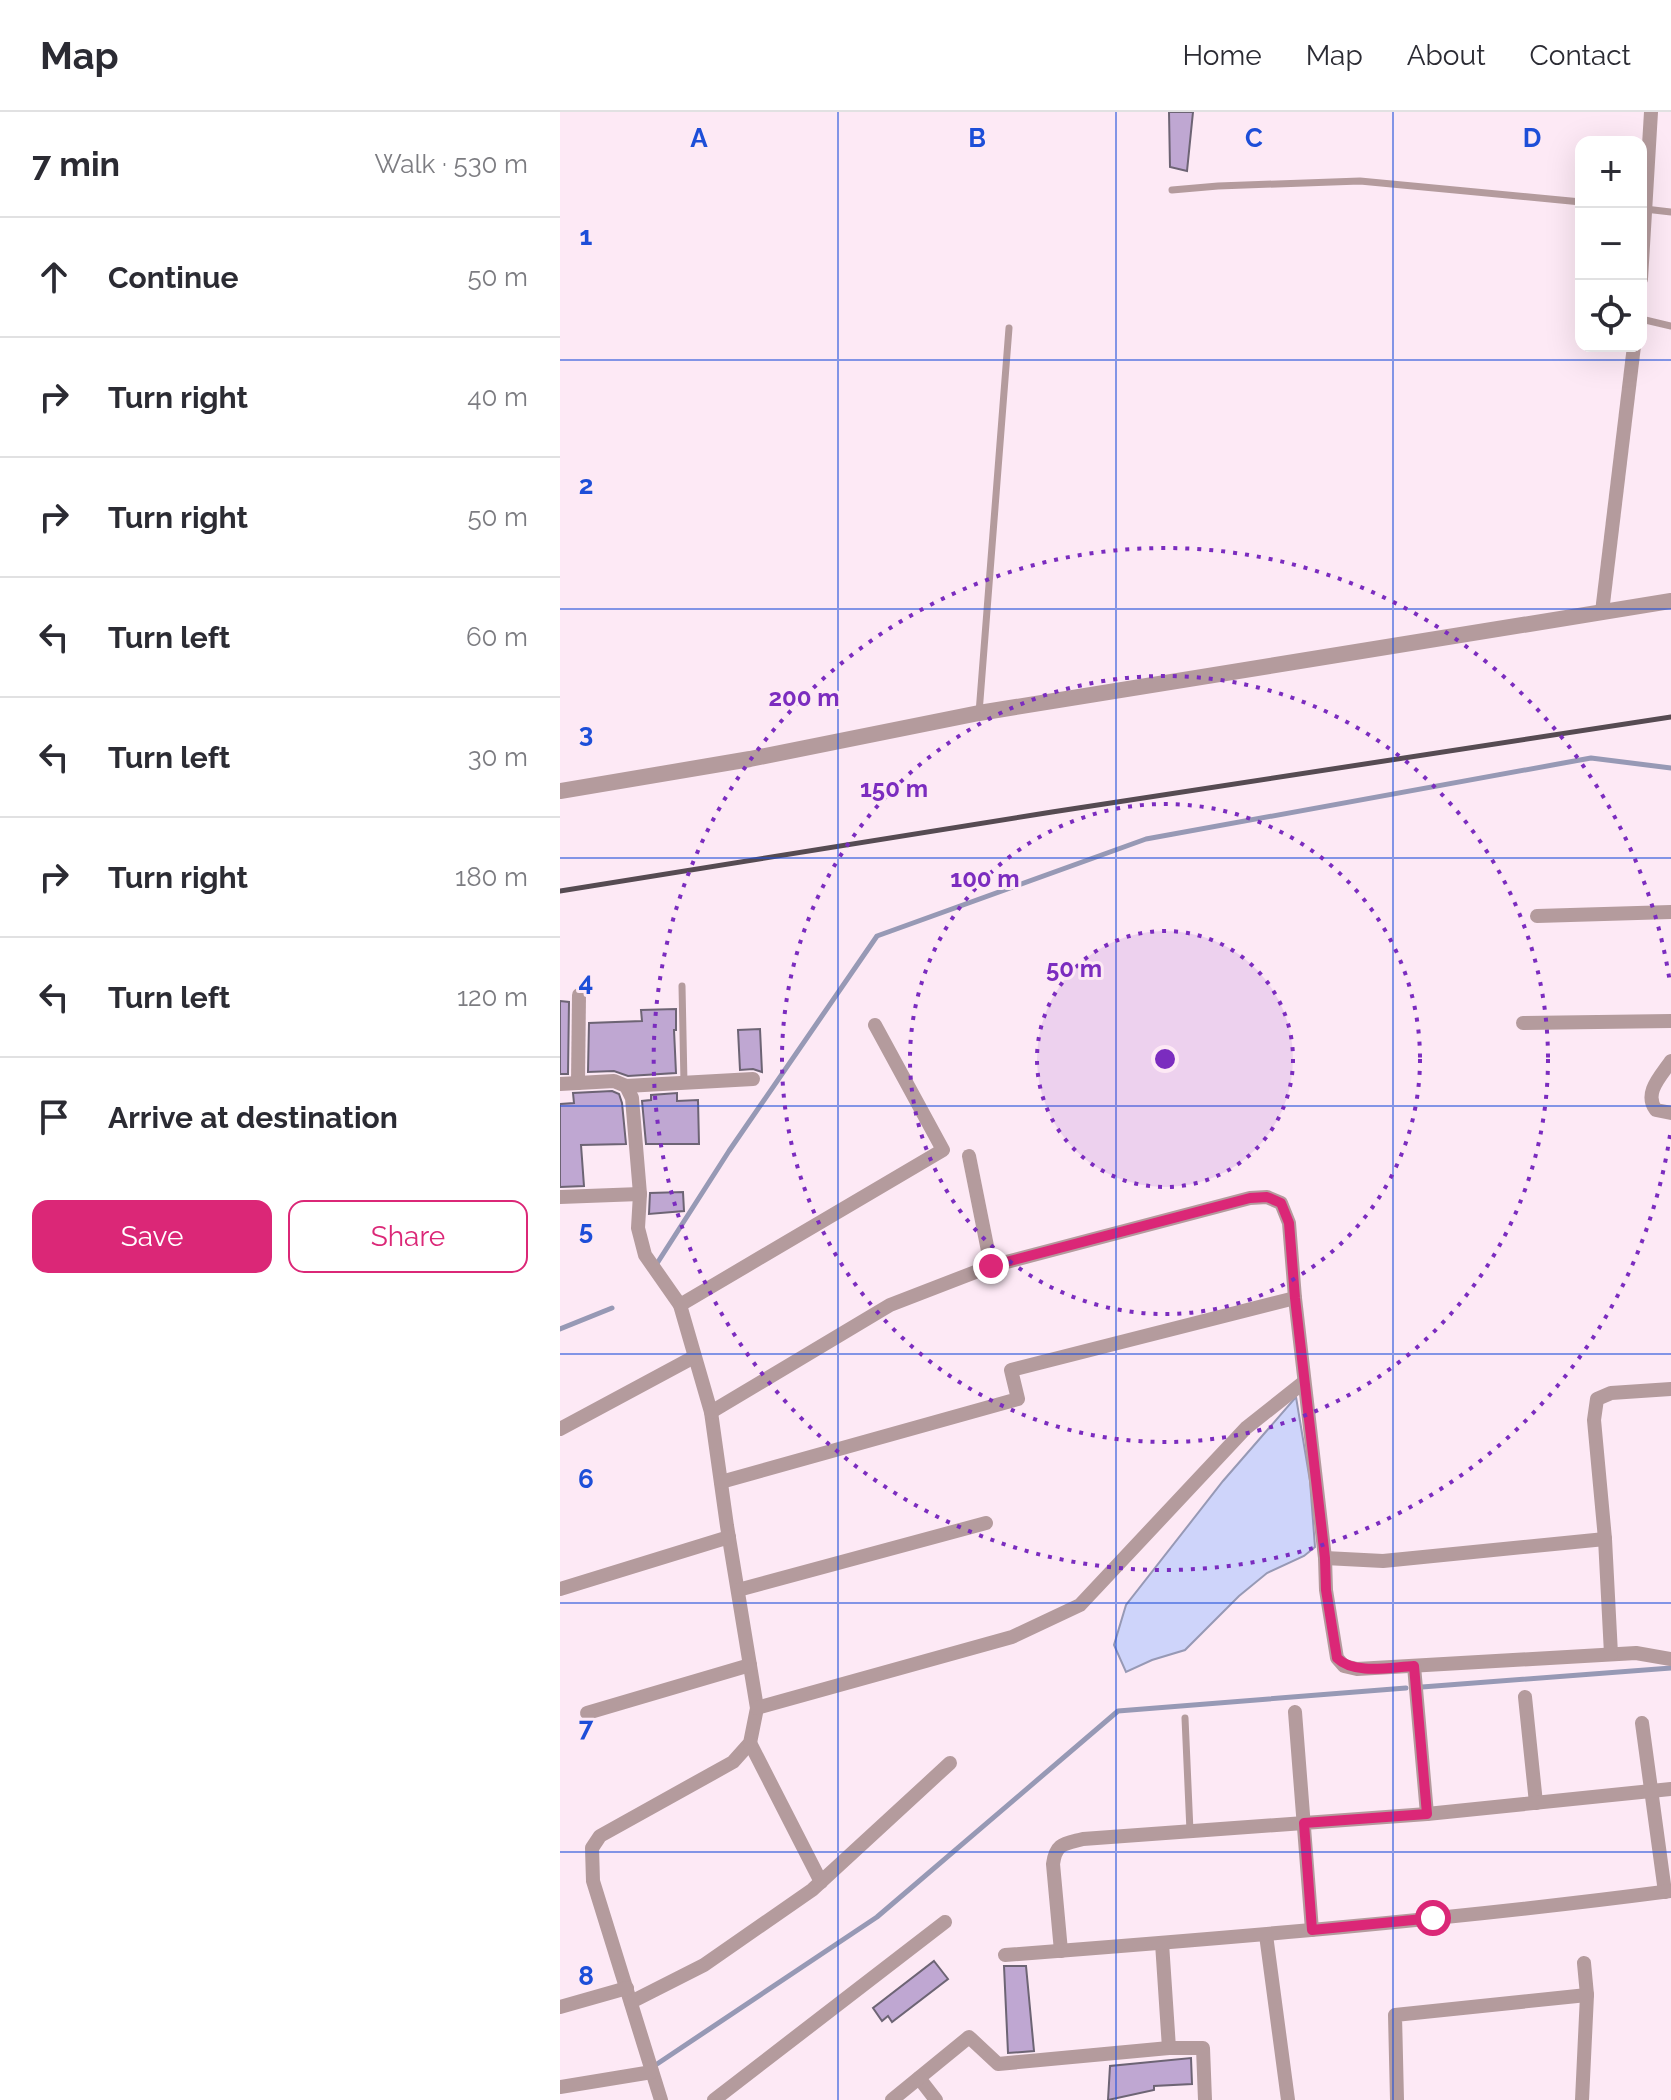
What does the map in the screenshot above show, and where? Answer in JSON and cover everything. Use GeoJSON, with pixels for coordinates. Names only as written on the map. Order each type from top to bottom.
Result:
{"type":"FeatureCollection","features":[{"type":"Feature","properties":{"kind":"street"},"geometry":{"type":"LineString","coordinates":[[1644,208],[1651,112]]}},
{"type":"Feature","properties":{"kind":"street"},"geometry":{"type":"LineString","coordinates":[[1602,612],[1633,352]]}},
{"type":"Feature","properties":{"kind":"street"},"geometry":{"type":"LineString","coordinates":[[560,791],[750,759],[979,713],[1671,601]]}},
{"type":"Feature","properties":{"kind":"street"},"geometry":{"type":"LineString","coordinates":[[1537,916],[1671,912]]}},
{"type":"Feature","properties":{"kind":"street"},"geometry":{"type":"LineString","coordinates":[[578,1083],[579,995]]}},
{"type":"Feature","properties":{"kind":"street"},"geometry":{"type":"LineString","coordinates":[[1523,1023],[1671,1021]]}},
{"type":"Feature","properties":{"kind":"street"},"geometry":{"type":"LineString","coordinates":[[680,1305],[943,1150],[875,1025]]}},
{"type":"Feature","properties":{"kind":"street"},"geometry":{"type":"LineString","coordinates":[[1671,1061],[1651,1092],[1656,1110],[1671,1113]]}},
{"type":"Feature","properties":{"kind":"street"},"geometry":{"type":"LineString","coordinates":[[560,1084],[614,1081],[626,1086],[753,1079]]}},
{"type":"Feature","properties":{"kind":"street"},"geometry":{"type":"LineString","coordinates":[[626,1086],[632,1098],[640,1194],[638,1228],[645,1255],[680,1305],[711,1412],[757,1708],[750,1743],[733,1762],[600,1836],[592,1848],[593,1881],[661,2100]]}},
{"type":"Feature","properties":{"kind":"street"},"geometry":{"type":"LineString","coordinates":[[969,1156],[991,1266]]}},
{"type":"Feature","properties":{"kind":"street"},"geometry":{"type":"LineString","coordinates":[[560,1197],[640,1194]]}},
{"type":"Feature","properties":{"kind":"street"},"geometry":{"type":"LineString","coordinates":[[711,1412],[890,1305],[991,1266],[1250,1198],[1267,1197],[1281,1203],[1289,1223],[1326,1590],[1337,1658],[1344,1666],[1357,1669],[1636,1653],[1671,1659]]}},
{"type":"Feature","properties":{"kind":"street"},"geometry":{"type":"LineString","coordinates":[[721,1482],[1018,1399],[1011,1370],[1295,1298]]}},
{"type":"Feature","properties":{"kind":"street"},"geometry":{"type":"LineString","coordinates":[[560,1429],[694,1357]]}},
{"type":"Feature","properties":{"kind":"street"},"geometry":{"type":"LineString","coordinates":[[757,1708],[1012,1637],[1080,1605],[1246,1428],[1304,1382]]}},
{"type":"Feature","properties":{"kind":"street"},"geometry":{"type":"LineString","coordinates":[[1611,1654],[1594,1420],[1597,1399],[1611,1393],[1671,1389]]}},
{"type":"Feature","properties":{"kind":"street"},"geometry":{"type":"LineString","coordinates":[[738,1590],[986,1523]]}},
{"type":"Feature","properties":{"kind":"street"},"geometry":{"type":"LineString","coordinates":[[560,1589],[729,1537]]}},
{"type":"Feature","properties":{"kind":"street"},"geometry":{"type":"LineString","coordinates":[[1325,1558],[1383,1561],[1605,1539]]}},
{"type":"Feature","properties":{"kind":"street"},"geometry":{"type":"LineString","coordinates":[[587,1713],[750,1665]]}},
{"type":"Feature","properties":{"kind":"street"},"geometry":{"type":"LineString","coordinates":[[1414,1666],[1427,1814]]}},
{"type":"Feature","properties":{"kind":"street"},"geometry":{"type":"LineString","coordinates":[[1525,1697],[1536,1803]]}},
{"type":"Feature","properties":{"kind":"street"},"geometry":{"type":"LineString","coordinates":[[1295,1712],[1312,1930]]}},
{"type":"Feature","properties":{"kind":"street"},"geometry":{"type":"LineString","coordinates":[[1005,1955],[1266,1935],[1668,1892],[1642,1723]]}},
{"type":"Feature","properties":{"kind":"street"},"geometry":{"type":"LineString","coordinates":[[750,1743],[821,1882]]}},
{"type":"Feature","properties":{"kind":"street"},"geometry":{"type":"LineString","coordinates":[[560,2007],[629,1995],[704,1965],[821,1882],[950,1763]]}},
{"type":"Feature","properties":{"kind":"street"},"geometry":{"type":"LineString","coordinates":[[1061,1951],[1053,1864],[1055,1852],[1062,1844],[1083,1839],[1427,1814],[1671,1789]]}},
{"type":"Feature","properties":{"kind":"street"},"geometry":{"type":"LineString","coordinates":[[714,2100],[945,1922]]}},
{"type":"Feature","properties":{"kind":"street"},"geometry":{"type":"LineString","coordinates":[[1266,1935],[1288,2100]]}},
{"type":"Feature","properties":{"kind":"street"},"geometry":{"type":"LineString","coordinates":[[1162,1943],[1169,2048]]}},
{"type":"Feature","properties":{"kind":"street"},"geometry":{"type":"LineString","coordinates":[[1582,2100],[1587,1995],[1584,1963]]}},
{"type":"Feature","properties":{"kind":"street"},"geometry":{"type":"LineString","coordinates":[[1397,2100],[1395,2015],[1587,1995]]}},
{"type":"Feature","properties":{"kind":"street"},"geometry":{"type":"LineString","coordinates":[[892,2100],[969,2037],[998,2064],[1169,2048],[1203,2048],[1205,2100]]}},
{"type":"Feature","properties":{"kind":"street"},"geometry":{"type":"LineString","coordinates":[[560,2087],[652,2072]]}},
{"type":"Feature","properties":{"kind":"street"},"geometry":{"type":"LineString","coordinates":[[919,2078],[936,2100]]}},
{"type":"Feature","properties":{"kind":"lane"},"geometry":{"type":"LineString","coordinates":[[1172,190],[1360,181],[1575,201]]}},
{"type":"Feature","properties":{"kind":"lane"},"geometry":{"type":"LineString","coordinates":[[1647,209],[1671,212]]}},
{"type":"Feature","properties":{"kind":"lane"},"geometry":{"type":"LineString","coordinates":[[1647,320],[1671,326]]}},
{"type":"Feature","properties":{"kind":"lane"},"geometry":{"type":"LineString","coordinates":[[979,713],[1009,328]]}},
{"type":"Feature","properties":{"kind":"lane"},"geometry":{"type":"LineString","coordinates":[[682,986],[684,1083]]}},
{"type":"Feature","properties":{"kind":"lane"},"geometry":{"type":"LineString","coordinates":[[1185,1718],[1190,1831]]}},
{"type":"Feature","properties":{"kind":"water"},"geometry":{"type":"Polygon","coordinates":[[[1296,1397],[1310,1481],[1315,1547],[1304,1556],[1267,1573],[1239,1596],[1185,1650],[1126,1672],[1114,1645],[1126,1605],[1223,1481],[1296,1397]]]}},
{"type":"Feature","properties":{"kind":"building"},"geometry":{"type":"Polygon","coordinates":[[[1169,112],[1193,112],[1187,171],[1170,167],[1169,112]]]}},
{"type":"Feature","properties":{"kind":"building"},"geometry":{"type":"Polygon","coordinates":[[[560,1001],[569,1002],[568,1074],[560,1074],[560,1001]]]}},
{"type":"Feature","properties":{"kind":"building"},"geometry":{"type":"Polygon","coordinates":[[[676,1009],[676,1073],[628,1076],[614,1071],[588,1072],[589,1023],[642,1021],[641,1010],[676,1009]]]}},
{"type":"Feature","properties":{"kind":"building"},"geometry":{"type":"Polygon","coordinates":[[[760,1029],[762,1072],[740,1070],[738,1030],[760,1029]]]}},
{"type":"Feature","properties":{"kind":"building"},"geometry":{"type":"Polygon","coordinates":[[[612,1091],[619,1094],[622,1103],[626,1144],[581,1145],[584,1186],[560,1187],[560,1104],[574,1103],[573,1093],[612,1091]]]}},
{"type":"Feature","properties":{"kind":"building"},"geometry":{"type":"Polygon","coordinates":[[[677,1093],[677,1101],[698,1100],[699,1144],[646,1144],[642,1101],[651,1100],[651,1095],[677,1093]]]}},
{"type":"Feature","properties":{"kind":"building"},"geometry":{"type":"Polygon","coordinates":[[[683,1192],[684,1211],[649,1214],[650,1193],[683,1192]]]}},
{"type":"Feature","properties":{"kind":"building"},"geometry":{"type":"Polygon","coordinates":[[[934,1961],[948,1979],[892,2022],[888,2016],[882,2021],[873,2008],[934,1961]]]}},
{"type":"Feature","properties":{"kind":"building"},"geometry":{"type":"Polygon","coordinates":[[[1004,1966],[1026,1966],[1034,2051],[1008,2053],[1004,1966]]]}},
{"type":"Feature","properties":{"kind":"building"},"geometry":{"type":"Polygon","coordinates":[[[1191,2058],[1192,2084],[1154,2086],[1154,2090],[1108,2100],[1110,2066],[1191,2058]]]}},
{"type":"Feature","properties":{"kind":"waterway"},"geometry":{"type":"LineString","coordinates":[[656,1265],[729,1151],[877,936],[1146,839],[1591,758],[1671,768]]}},
{"type":"Feature","properties":{"kind":"waterway"},"geometry":{"type":"LineString","coordinates":[[560,1329],[612,1308]]}},
{"type":"Feature","properties":{"kind":"waterway"},"geometry":{"type":"LineString","coordinates":[[1422,1687],[1671,1668]]}},
{"type":"Feature","properties":{"kind":"waterway"},"geometry":{"type":"LineString","coordinates":[[657,2064],[877,1917],[1118,1711],[1406,1688]]}},
{"type":"Feature","properties":{"kind":"railway"},"geometry":{"type":"LineString","coordinates":[[560,891],[1671,717]]}},
{"type":"Feature","properties":{"kind":"route"},"geometry":{"type":"LineString","coordinates":[[991,1266],[1250,1198],[1267,1197],[1281,1203],[1289,1223],[1326,1590],[1337,1658],[1344,1666],[1357,1669],[1414,1666],[1427,1814],[1304,1823],[1312,1930],[1433,1918]]}}]}
